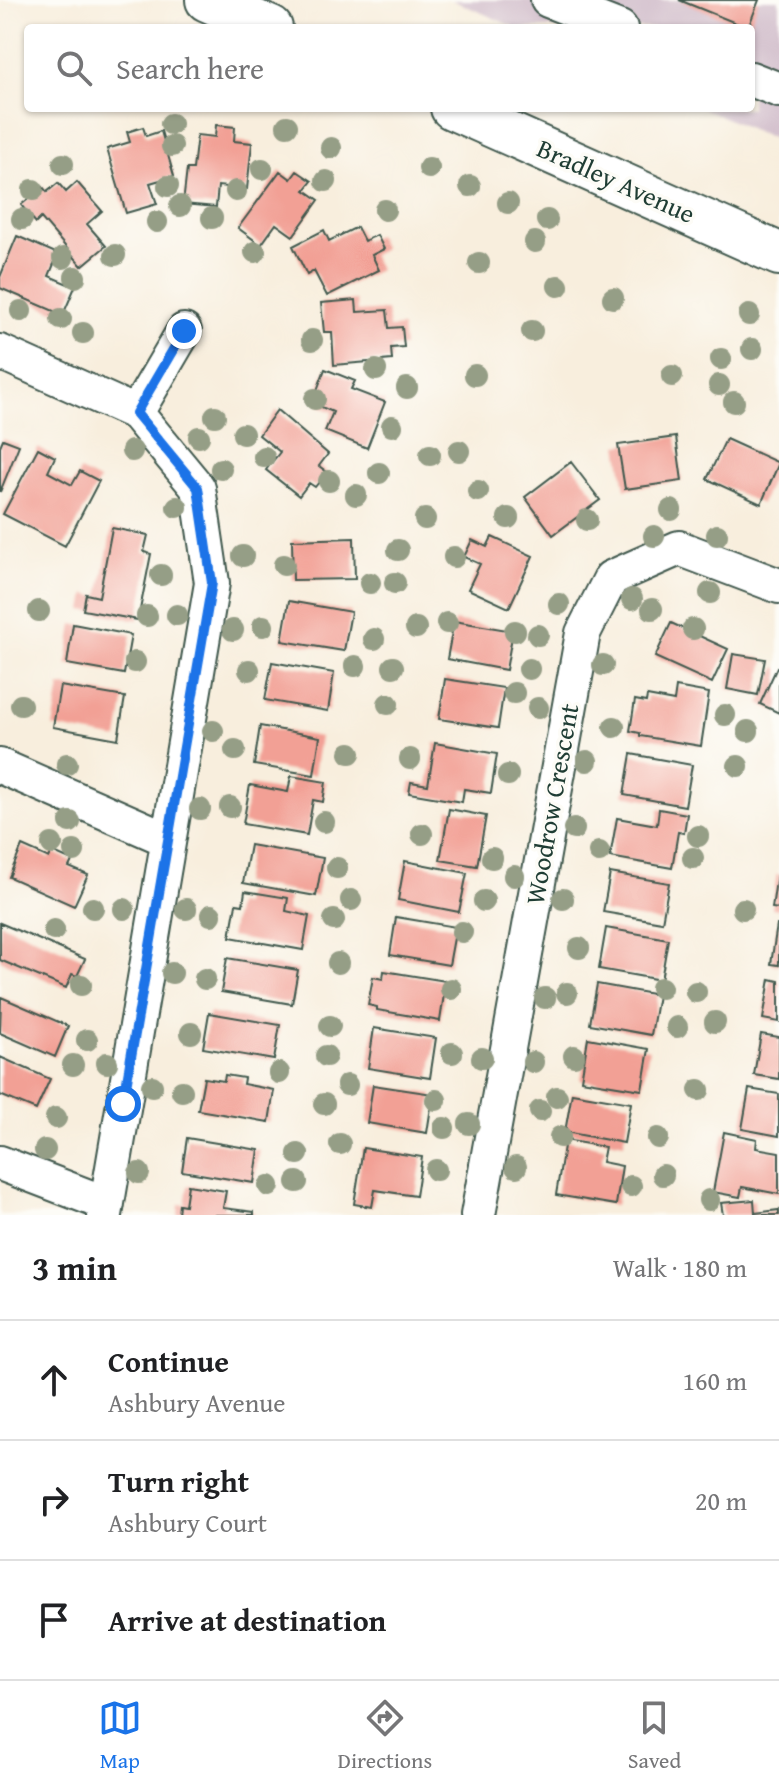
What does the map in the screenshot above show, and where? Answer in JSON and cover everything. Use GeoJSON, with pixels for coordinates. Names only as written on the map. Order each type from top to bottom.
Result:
{"type":"FeatureCollection","features":[{"type":"Feature","properties":{"kind":"main road"},"geometry":{"type":"LineString","coordinates":[[207,0],[262,24]]}},
{"type":"Feature","properties":{"kind":"main road","name":"Bradley Avenue"},"geometry":{"type":"LineString","coordinates":[[461,112],[779,254]]}},
{"type":"Feature","properties":{"kind":"street"},"geometry":{"type":"LineString","coordinates":[[548,0],[610,24]]}},
{"type":"Feature","properties":{"kind":"street"},"geometry":{"type":"LineString","coordinates":[[755,81],[779,90]]}},
{"type":"Feature","properties":{"kind":"street"},"geometry":{"type":"LineString","coordinates":[[136,413],[184,331]]}},
{"type":"Feature","properties":{"kind":"street"},"geometry":{"type":"LineString","coordinates":[[0,352],[136,413],[198,488],[212,583],[106,1210],[0,1163]]}},
{"type":"Feature","properties":{"kind":"street","name":"Woodrow Crescent"},"geometry":{"type":"LineString","coordinates":[[478,1215],[583,633],[611,578],[679,548],[779,586]]}},
{"type":"Feature","properties":{"kind":"street"},"geometry":{"type":"LineString","coordinates":[[0,766],[167,839]]}},
{"type":"Feature","properties":{"kind":"shaded area"},"geometry":{"type":"Polygon","coordinates":[[[452,0],[779,0],[779,141],[711,112],[755,112],[755,24],[508,24],[452,0]]]}},
{"type":"Feature","properties":{"kind":"building"},"geometry":{"type":"Polygon","coordinates":[[[679,0],[759,0],[750,24],[738,24],[679,0]]]}},
{"type":"Feature","properties":{"kind":"building"},"geometry":{"type":"Polygon","coordinates":[[[216,125],[235,127],[234,141],[252,143],[247,189],[218,186],[216,207],[183,204],[187,169],[193,169],[197,135],[215,137],[216,125]]]}},
{"type":"Feature","properties":{"kind":"building"},"geometry":{"type":"Polygon","coordinates":[[[143,127],[146,136],[161,131],[174,176],[150,183],[157,204],[126,213],[107,149],[130,142],[127,132],[143,127]]]}},
{"type":"Feature","properties":{"kind":"building"},"geometry":{"type":"Polygon","coordinates":[[[280,171],[291,179],[297,171],[312,181],[305,190],[319,200],[293,236],[276,224],[261,245],[238,228],[280,171]]]}},
{"type":"Feature","properties":{"kind":"building"},"geometry":{"type":"Polygon","coordinates":[[[77,182],[102,211],[87,224],[106,246],[82,266],[41,218],[36,223],[21,205],[43,187],[47,192],[58,183],[66,192],[77,182]]]}},
{"type":"Feature","properties":{"kind":"building"},"geometry":{"type":"Polygon","coordinates":[[[357,227],[364,241],[377,235],[384,249],[372,255],[379,270],[327,296],[314,271],[307,275],[293,246],[324,230],[329,241],[357,227]]]}},
{"type":"Feature","properties":{"kind":"building"},"geometry":{"type":"Polygon","coordinates":[[[17,236],[58,254],[49,276],[75,287],[63,315],[0,288],[0,277],[17,236]]]}},
{"type":"Feature","properties":{"kind":"building"},"geometry":{"type":"Polygon","coordinates":[[[356,300],[357,312],[387,310],[389,328],[402,327],[404,347],[391,348],[392,360],[334,365],[332,332],[324,332],[321,303],[356,300]]]}},
{"type":"Feature","properties":{"kind":"building"},"geometry":{"type":"Polygon","coordinates":[[[325,369],[355,381],[351,389],[385,402],[367,448],[325,431],[333,412],[319,406],[323,395],[316,393],[325,369]]]}},
{"type":"Feature","properties":{"kind":"building"},"geometry":{"type":"Polygon","coordinates":[[[277,410],[328,454],[319,466],[327,472],[315,487],[309,483],[299,496],[266,470],[280,452],[259,435],[277,410]]]}},
{"type":"Feature","properties":{"kind":"building"},"geometry":{"type":"Polygon","coordinates":[[[676,437],[682,481],[625,489],[618,445],[676,437]]]}},
{"type":"Feature","properties":{"kind":"building"},"geometry":{"type":"Polygon","coordinates":[[[3,439],[19,445],[0,492],[0,446],[3,439]]]}},
{"type":"Feature","properties":{"kind":"building"},"geometry":{"type":"Polygon","coordinates":[[[726,439],[779,463],[761,504],[707,479],[726,439]]]}},
{"type":"Feature","properties":{"kind":"building"},"geometry":{"type":"Polygon","coordinates":[[[38,448],[55,457],[48,472],[72,485],[80,471],[99,481],[65,546],[3,514],[38,448]]]}},
{"type":"Feature","properties":{"kind":"building"},"geometry":{"type":"Polygon","coordinates":[[[571,462],[600,500],[553,535],[525,497],[571,462]]]}},
{"type":"Feature","properties":{"kind":"building"},"geometry":{"type":"Polygon","coordinates":[[[112,528],[148,535],[144,552],[151,554],[138,620],[83,610],[86,594],[99,597],[112,528]]]}},
{"type":"Feature","properties":{"kind":"building"},"geometry":{"type":"Polygon","coordinates":[[[492,537],[533,556],[509,608],[468,589],[480,564],[464,557],[472,540],[487,547],[492,537]]]}},
{"type":"Feature","properties":{"kind":"building"},"geometry":{"type":"Polygon","coordinates":[[[354,538],[355,579],[293,580],[292,540],[354,538]]]}},
{"type":"Feature","properties":{"kind":"building"},"geometry":{"type":"Polygon","coordinates":[[[289,601],[351,612],[344,651],[282,641],[289,601]]]}},
{"type":"Feature","properties":{"kind":"building"},"geometry":{"type":"Polygon","coordinates":[[[454,621],[513,631],[506,670],[447,659],[454,621]]]}},
{"type":"Feature","properties":{"kind":"building"},"geometry":{"type":"Polygon","coordinates":[[[671,623],[728,649],[712,683],[655,657],[671,623]]]}},
{"type":"Feature","properties":{"kind":"building"},"geometry":{"type":"Polygon","coordinates":[[[73,624],[131,635],[124,674],[67,664],[73,624]]]}},
{"type":"Feature","properties":{"kind":"building"},"geometry":{"type":"Polygon","coordinates":[[[733,654],[765,659],[758,695],[727,689],[733,654]]]}},
{"type":"Feature","properties":{"kind":"building"},"geometry":{"type":"Polygon","coordinates":[[[272,662],[334,673],[328,711],[265,700],[272,662]]]}},
{"type":"Feature","properties":{"kind":"building"},"geometry":{"type":"Polygon","coordinates":[[[779,668],[779,713],[760,704],[779,668]]]}},
{"type":"Feature","properties":{"kind":"building"},"geometry":{"type":"Polygon","coordinates":[[[445,679],[504,688],[498,728],[439,719],[445,679]]]}},
{"type":"Feature","properties":{"kind":"building"},"geometry":{"type":"Polygon","coordinates":[[[60,686],[125,697],[118,739],[53,727],[60,686]]]}},
{"type":"Feature","properties":{"kind":"building"},"geometry":{"type":"Polygon","coordinates":[[[676,687],[709,693],[701,746],[640,736],[640,733],[630,731],[635,700],[646,702],[647,696],[674,701],[676,687]]]}},
{"type":"Feature","properties":{"kind":"building"},"geometry":{"type":"Polygon","coordinates":[[[260,726],[320,737],[314,775],[254,765],[260,726]]]}},
{"type":"Feature","properties":{"kind":"building"},"geometry":{"type":"Polygon","coordinates":[[[435,743],[497,754],[491,793],[464,789],[462,802],[409,793],[411,782],[428,785],[435,743]]]}},
{"type":"Feature","properties":{"kind":"building"},"geometry":{"type":"Polygon","coordinates":[[[631,754],[692,765],[685,806],[624,795],[631,754]]]}},
{"type":"Feature","properties":{"kind":"building"},"geometry":{"type":"Polygon","coordinates":[[[291,776],[326,782],[323,802],[313,800],[307,835],[243,824],[250,785],[288,792],[291,776]]]}},
{"type":"Feature","properties":{"kind":"building"},"geometry":{"type":"Polygon","coordinates":[[[449,809],[486,816],[477,866],[440,860],[449,809]]]}},
{"type":"Feature","properties":{"kind":"building"},"geometry":{"type":"Polygon","coordinates":[[[659,809],[687,814],[684,833],[678,832],[672,868],[610,857],[617,818],[657,825],[659,809]]]}},
{"type":"Feature","properties":{"kind":"building"},"geometry":{"type":"Polygon","coordinates":[[[250,845],[323,858],[316,896],[243,883],[250,845]]]}},
{"type":"Feature","properties":{"kind":"building"},"geometry":{"type":"Polygon","coordinates":[[[22,846],[49,858],[52,852],[72,861],[69,867],[88,875],[74,906],[9,877],[22,846]]]}},
{"type":"Feature","properties":{"kind":"building"},"geometry":{"type":"Polygon","coordinates":[[[405,861],[467,873],[459,912],[398,900],[405,861]]]}},
{"type":"Feature","properties":{"kind":"building"},"geometry":{"type":"Polygon","coordinates":[[[610,873],[669,883],[662,922],[603,912],[610,873]]]}},
{"type":"Feature","properties":{"kind":"building"},"geometry":{"type":"Polygon","coordinates":[[[779,874],[779,909],[772,908],[779,874]]]}},
{"type":"Feature","properties":{"kind":"building"},"geometry":{"type":"Polygon","coordinates":[[[245,891],[288,898],[286,911],[309,916],[303,950],[230,937],[236,904],[243,905],[245,891]]]}},
{"type":"Feature","properties":{"kind":"building"},"geometry":{"type":"Polygon","coordinates":[[[396,917],[456,927],[449,965],[390,955],[396,917]]]}},
{"type":"Feature","properties":{"kind":"building"},"geometry":{"type":"Polygon","coordinates":[[[0,923],[85,959],[77,976],[72,974],[66,988],[0,960],[0,923]]]}},
{"type":"Feature","properties":{"kind":"building"},"geometry":{"type":"Polygon","coordinates":[[[779,925],[779,965],[771,964],[779,925]]]}},
{"type":"Feature","properties":{"kind":"building"},"geometry":{"type":"Polygon","coordinates":[[[606,928],[668,939],[661,980],[599,969],[606,928]]]}},
{"type":"Feature","properties":{"kind":"building"},"geometry":{"type":"Polygon","coordinates":[[[227,958],[298,970],[292,1004],[221,992],[227,958]]]}},
{"type":"Feature","properties":{"kind":"building"},"geometry":{"type":"Polygon","coordinates":[[[384,971],[446,981],[440,1021],[377,1010],[377,1007],[368,1005],[373,977],[383,979],[384,971]]]}},
{"type":"Feature","properties":{"kind":"building"},"geometry":{"type":"Polygon","coordinates":[[[770,979],[779,981],[779,1022],[763,1019],[770,979]]]}},
{"type":"Feature","properties":{"kind":"building"},"geometry":{"type":"Polygon","coordinates":[[[597,984],[658,995],[651,1035],[590,1024],[597,984]]]}},
{"type":"Feature","properties":{"kind":"building"},"geometry":{"type":"Polygon","coordinates":[[[1,997],[68,1026],[55,1057],[0,1033],[1,997]]]}},
{"type":"Feature","properties":{"kind":"building"},"geometry":{"type":"Polygon","coordinates":[[[209,1013],[280,1025],[274,1060],[203,1048],[209,1013]]]}},
{"type":"Feature","properties":{"kind":"building"},"geometry":{"type":"Polygon","coordinates":[[[374,1028],[436,1038],[430,1078],[368,1068],[374,1028]]]}},
{"type":"Feature","properties":{"kind":"building"},"geometry":{"type":"Polygon","coordinates":[[[761,1034],[779,1037],[779,1079],[754,1075],[761,1034]]]}},
{"type":"Feature","properties":{"kind":"building"},"geometry":{"type":"Polygon","coordinates":[[[588,1038],[649,1049],[642,1090],[581,1080],[588,1038]]]}},
{"type":"Feature","properties":{"kind":"building"},"geometry":{"type":"Polygon","coordinates":[[[0,1057],[50,1079],[36,1110],[0,1095],[0,1057]]]}},
{"type":"Feature","properties":{"kind":"building"},"geometry":{"type":"Polygon","coordinates":[[[225,1075],[244,1078],[243,1084],[274,1090],[269,1122],[198,1110],[204,1078],[224,1081],[225,1075]]]}},
{"type":"Feature","properties":{"kind":"building"},"geometry":{"type":"Polygon","coordinates":[[[373,1085],[433,1094],[427,1133],[367,1123],[373,1085]]]}},
{"type":"Feature","properties":{"kind":"building"},"geometry":{"type":"Polygon","coordinates":[[[749,1089],[779,1094],[779,1136],[742,1129],[749,1089]]]}},
{"type":"Feature","properties":{"kind":"building"},"geometry":{"type":"Polygon","coordinates":[[[572,1093],[631,1103],[624,1143],[565,1132],[572,1093]]]}},
{"type":"Feature","properties":{"kind":"building"},"geometry":{"type":"Polygon","coordinates":[[[724,1132],[757,1139],[756,1148],[779,1152],[779,1194],[742,1187],[740,1197],[713,1192],[724,1132]]]}},
{"type":"Feature","properties":{"kind":"building"},"geometry":{"type":"Polygon","coordinates":[[[187,1138],[259,1150],[254,1183],[182,1171],[187,1138]]]}},
{"type":"Feature","properties":{"kind":"building"},"geometry":{"type":"Polygon","coordinates":[[[565,1140],[605,1147],[602,1162],[622,1166],[616,1205],[556,1195],[565,1140]]]}},
{"type":"Feature","properties":{"kind":"building"},"geometry":{"type":"Polygon","coordinates":[[[363,1148],[422,1157],[416,1196],[375,1190],[372,1207],[354,1204],[363,1148]]]}},
{"type":"Feature","properties":{"kind":"building"},"geometry":{"type":"Polygon","coordinates":[[[188,1185],[226,1191],[223,1208],[254,1212],[254,1215],[178,1215],[179,1204],[185,1205],[188,1185]]]}},
{"type":"Feature","properties":{"kind":"building"},"geometry":{"type":"Polygon","coordinates":[[[754,1200],[755,1213],[779,1210],[779,1215],[723,1215],[721,1203],[754,1200]]]}},
{"type":"Feature","properties":{"kind":"route"},"geometry":{"type":"LineString","coordinates":[[123,1104],[212,583],[198,488],[136,413],[184,331]]}}]}
